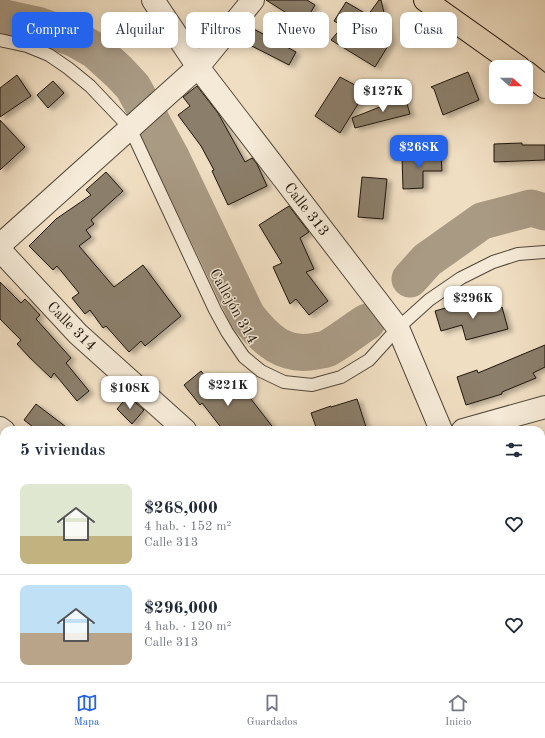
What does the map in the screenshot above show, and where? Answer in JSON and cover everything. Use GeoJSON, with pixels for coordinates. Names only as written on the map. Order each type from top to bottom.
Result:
{"type":"FeatureCollection","features":[{"type":"Feature","properties":{"kind":"main road"},"geometry":{"type":"LineString","coordinates":[[425,0],[509,60]]}},
{"type":"Feature","properties":{"kind":"main road"},"geometry":{"type":"LineString","coordinates":[[533,78],[545,87]]}},
{"type":"Feature","properties":{"kind":"street","name":"Calle 313"},"geometry":{"type":"LineString","coordinates":[[153,0],[198,68],[398,328],[439,426]]}},
{"type":"Feature","properties":{"kind":"street"},"geometry":{"type":"LineString","coordinates":[[0,244],[198,68],[253,0]]}},
{"type":"Feature","properties":{"kind":"street","name":"Calle 314"},"geometry":{"type":"LineString","coordinates":[[0,250],[78,334],[181,426]]}},
{"type":"Feature","properties":{"kind":"street"},"geometry":{"type":"LineString","coordinates":[[477,426],[545,408]]}},
{"type":"Feature","properties":{"kind":"lane","name":"Callejón 314"},"geometry":{"type":"LineString","coordinates":[[0,40],[27,46],[49,56],[68,68],[134,125],[215,310],[227,332],[244,357],[261,371],[284,382],[312,385],[341,377],[369,360],[398,328],[429,300],[461,278],[500,260],[518,254],[545,252]]}},
{"type":"Feature","properties":{"kind":"building"},"geometry":{"type":"Polygon","coordinates":[[[266,0],[307,0],[315,5],[311,12],[285,12],[266,0]]]}},
{"type":"Feature","properties":{"kind":"building"},"geometry":{"type":"Polygon","coordinates":[[[379,0],[381,0],[384,12],[370,12],[379,0]]]}},
{"type":"Feature","properties":{"kind":"building"},"geometry":{"type":"Polygon","coordinates":[[[346,2],[363,12],[340,12],[346,2]]]}},
{"type":"Feature","properties":{"kind":"building"},"geometry":{"type":"Polygon","coordinates":[[[255,30],[263,34],[263,48],[289,48],[296,52],[289,65],[255,48],[255,30]]]}},
{"type":"Feature","properties":{"kind":"building"},"geometry":{"type":"Polygon","coordinates":[[[337,33],[337,44],[331,40],[337,33]]]}},
{"type":"Feature","properties":{"kind":"building"},"geometry":{"type":"Polygon","coordinates":[[[344,48],[387,48],[375,67],[344,48]]]}},
{"type":"Feature","properties":{"kind":"building"},"geometry":{"type":"Polygon","coordinates":[[[468,72],[479,100],[443,115],[434,89],[431,87],[468,72]]]}},
{"type":"Feature","properties":{"kind":"building"},"geometry":{"type":"Polygon","coordinates":[[[17,75],[31,96],[0,117],[0,88],[17,75]]]}},
{"type":"Feature","properties":{"kind":"building"},"geometry":{"type":"Polygon","coordinates":[[[340,77],[366,91],[340,133],[315,116],[340,77]]]}},
{"type":"Feature","properties":{"kind":"building"},"geometry":{"type":"Polygon","coordinates":[[[53,81],[64,93],[48,108],[37,95],[53,81]]]}},
{"type":"Feature","properties":{"kind":"building"},"geometry":{"type":"Polygon","coordinates":[[[197,86],[218,113],[245,162],[252,158],[257,164],[267,186],[228,205],[212,171],[214,170],[201,146],[178,115],[190,106],[183,97],[197,86]]]}},
{"type":"Feature","properties":{"kind":"building"},"geometry":{"type":"Polygon","coordinates":[[[405,97],[410,114],[355,128],[352,118],[405,97]]]}},
{"type":"Feature","properties":{"kind":"building"},"geometry":{"type":"Polygon","coordinates":[[[0,120],[25,147],[0,170],[0,120]]]}},
{"type":"Feature","properties":{"kind":"building"},"geometry":{"type":"Polygon","coordinates":[[[522,143],[522,145],[545,145],[545,160],[494,162],[494,144],[522,143]]]}},
{"type":"Feature","properties":{"kind":"building"},"geometry":{"type":"Polygon","coordinates":[[[441,155],[442,171],[423,171],[423,188],[403,189],[402,156],[441,155]]]}},
{"type":"Feature","properties":{"kind":"building"},"geometry":{"type":"Polygon","coordinates":[[[106,172],[123,191],[91,220],[94,224],[86,230],[91,237],[79,246],[114,287],[143,265],[181,316],[145,346],[141,341],[129,352],[106,326],[103,328],[90,310],[85,314],[72,298],[79,293],[57,266],[53,270],[29,246],[56,219],[91,195],[86,190],[106,172]]]}},
{"type":"Feature","properties":{"kind":"building"},"geometry":{"type":"Polygon","coordinates":[[[362,177],[387,179],[383,219],[358,217],[362,177]]]}},
{"type":"Feature","properties":{"kind":"building"},"geometry":{"type":"Polygon","coordinates":[[[289,206],[309,232],[300,238],[314,269],[306,272],[328,301],[309,315],[296,299],[290,304],[273,267],[282,263],[259,225],[289,206]]]}},
{"type":"Feature","properties":{"kind":"building"},"geometry":{"type":"Polygon","coordinates":[[[0,282],[21,303],[25,299],[40,315],[36,319],[71,358],[66,363],[89,391],[77,401],[54,373],[51,378],[29,357],[17,344],[21,340],[0,319],[0,282]]]}},
{"type":"Feature","properties":{"kind":"building"},"geometry":{"type":"Polygon","coordinates":[[[484,301],[486,311],[502,307],[508,329],[466,340],[462,325],[441,331],[435,311],[456,305],[457,308],[484,301]]]}},
{"type":"Feature","properties":{"kind":"building"},"geometry":{"type":"Polygon","coordinates":[[[545,345],[545,367],[533,373],[536,378],[502,392],[502,394],[466,405],[457,377],[477,370],[478,373],[545,345]]]}},
{"type":"Feature","properties":{"kind":"building"},"geometry":{"type":"Polygon","coordinates":[[[201,371],[227,403],[244,390],[272,426],[220,426],[202,403],[200,405],[184,385],[201,371]]]}},
{"type":"Feature","properties":{"kind":"building"},"geometry":{"type":"Polygon","coordinates":[[[128,396],[144,410],[132,424],[117,409],[128,396]]]}},
{"type":"Feature","properties":{"kind":"building"},"geometry":{"type":"Polygon","coordinates":[[[357,399],[366,426],[316,426],[311,413],[357,399]]]}},
{"type":"Feature","properties":{"kind":"building"},"geometry":{"type":"Polygon","coordinates":[[[36,404],[65,426],[32,426],[24,420],[36,404]]]}},
{"type":"Feature","properties":{"kind":"waterway"},"geometry":{"type":"LineString","coordinates":[[0,17],[37,25],[73,38],[96,51],[133,87],[171,157],[247,316],[268,339],[276,345],[294,352],[324,350],[367,322]]}},
{"type":"Feature","properties":{"kind":"waterway"},"geometry":{"type":"LineString","coordinates":[[410,279],[427,260],[482,221],[531,208],[545,212]]}}]}
